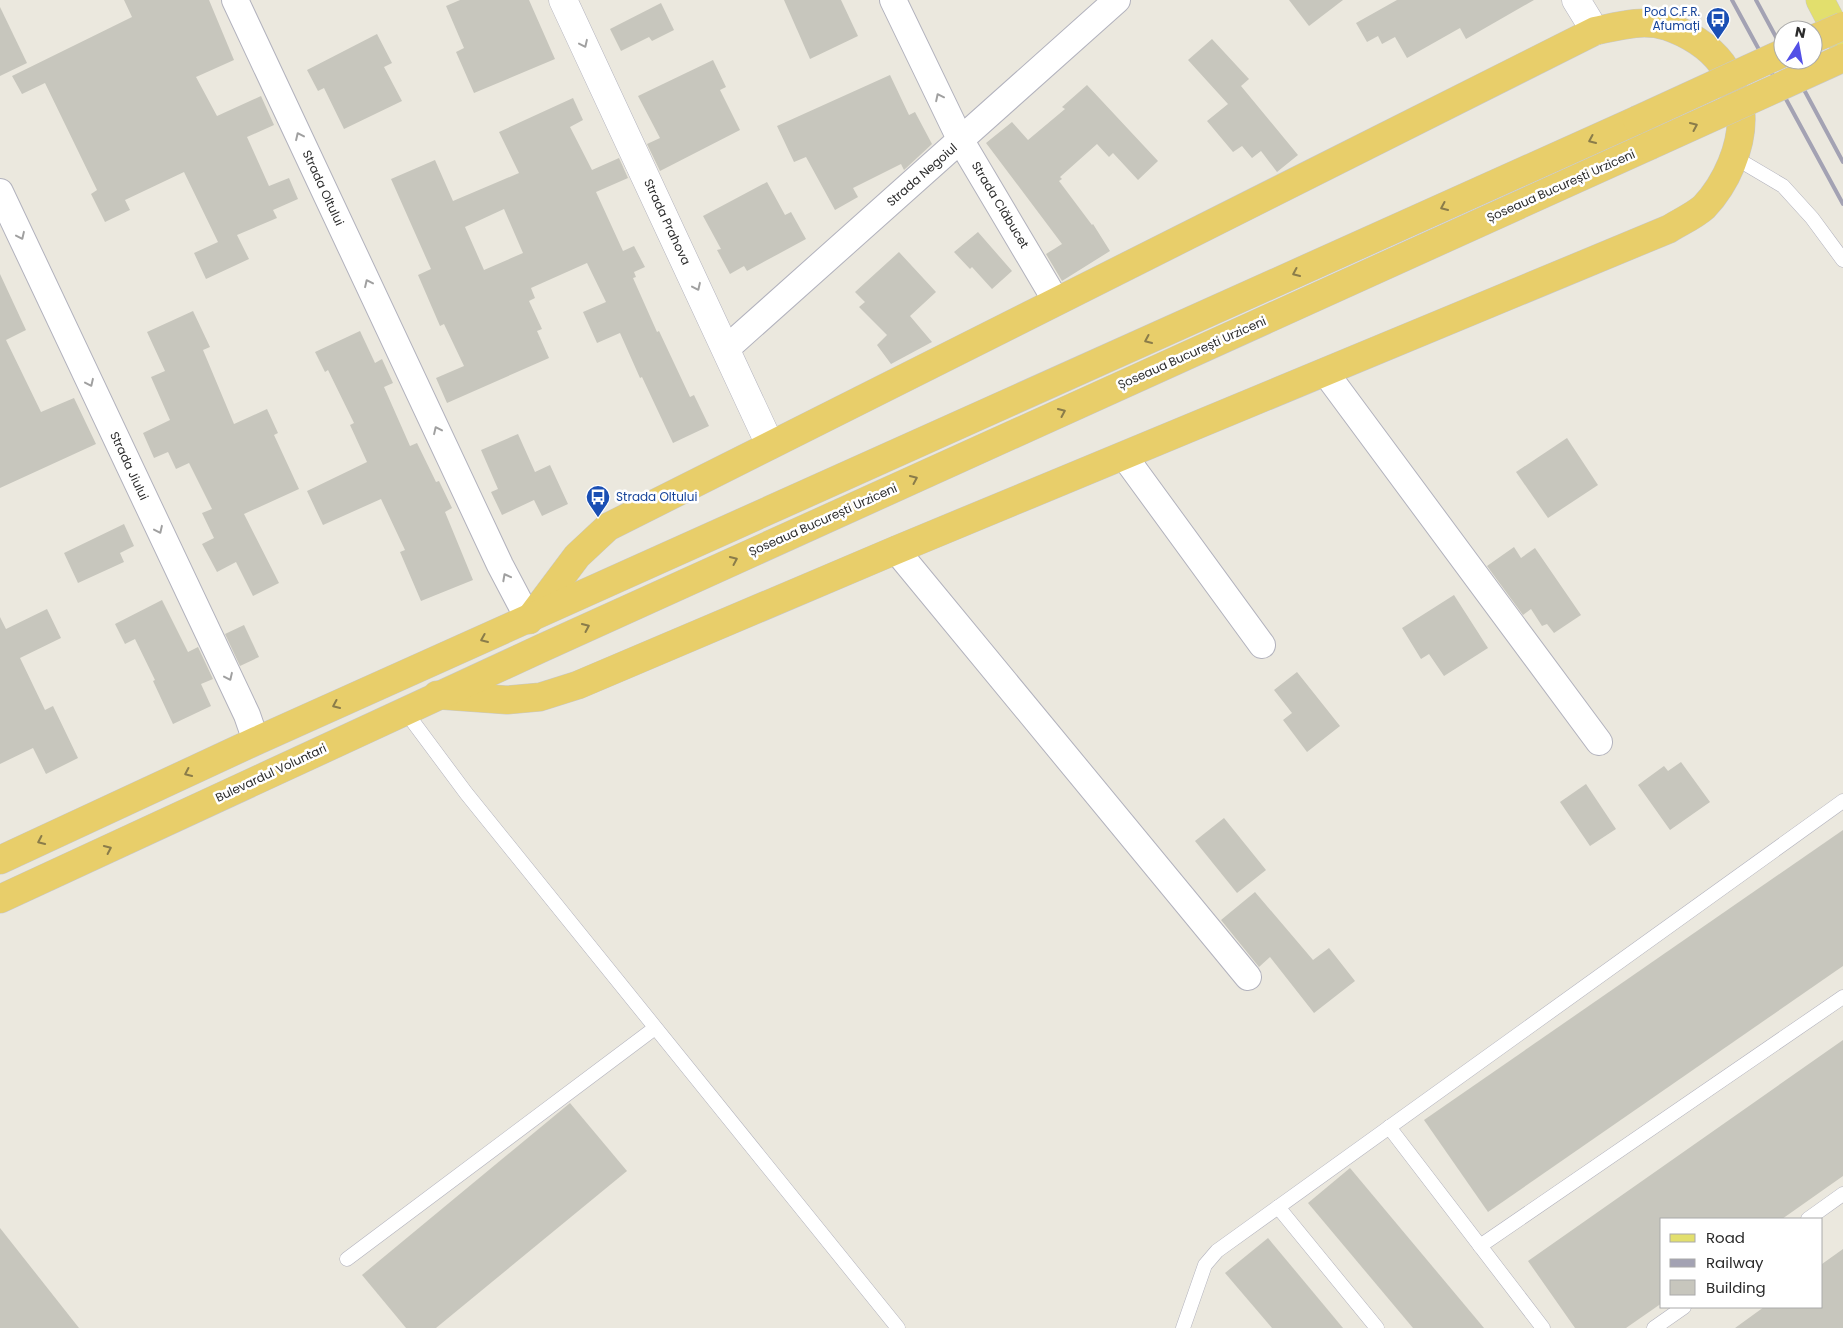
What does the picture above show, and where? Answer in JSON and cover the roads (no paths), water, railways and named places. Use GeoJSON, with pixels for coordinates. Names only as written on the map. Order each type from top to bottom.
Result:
{"type":"FeatureCollection","features":[{"type":"Feature","properties":{"kind":"highway"},"geometry":{"type":"LineString","coordinates":[[437,695],[507,700],[540,697],[578,685],[896,550],[1669,229],[1703,208],[1716,192],[1734,157],[1740,133],[1741,112],[1733,87],[1723,65],[1709,51],[1688,35],[1665,26],[1638,22],[1595,31],[608,527],[577,556],[529,620]]}},
{"type":"Feature","properties":{"kind":"highway"},"geometry":{"type":"LineString","coordinates":[[1823,35],[1843,26]]}},
{"type":"Feature","properties":{"kind":"highway"},"geometry":{"type":"LineString","coordinates":[[0,860],[256,741],[529,620],[1773,58]]}},
{"type":"Feature","properties":{"kind":"highway","name":"Șoseaua București Urziceni"},"geometry":{"type":"LineString","coordinates":[[542,648],[1843,58]]}},
{"type":"Feature","properties":{"kind":"highway","name":"Bulevardul Voluntari"},"geometry":{"type":"LineString","coordinates":[[0,899],[542,648]]}},
{"type":"Feature","properties":{"kind":"main road"},"geometry":{"type":"LineString","coordinates":[[1820,0],[1843,44]]}},
{"type":"Feature","properties":{"kind":"street","name":"Strada Oltului"},"geometry":{"type":"LineString","coordinates":[[235,0],[500,565],[529,620]]}},
{"type":"Feature","properties":{"kind":"street","name":"Strada Prahova"},"geometry":{"type":"LineString","coordinates":[[563,0],[770,445]]}},
{"type":"Feature","properties":{"kind":"street","name":"Strada Clăbucet"},"geometry":{"type":"LineString","coordinates":[[893,0],[961,140],[1056,301]]}},
{"type":"Feature","properties":{"kind":"street","name":"Strada Negoiul"},"geometry":{"type":"LineString","coordinates":[[726,349],[1117,0]]}},
{"type":"Feature","properties":{"kind":"street"},"geometry":{"type":"LineString","coordinates":[[1576,0],[1595,31]]}},
{"type":"Feature","properties":{"kind":"street","name":"Strada Jiului"},"geometry":{"type":"LineString","coordinates":[[0,192],[246,715],[256,741]]}},
{"type":"Feature","properties":{"kind":"street"},"geometry":{"type":"LineString","coordinates":[[1325,372],[1599,742]]}},
{"type":"Feature","properties":{"kind":"street"},"geometry":{"type":"LineString","coordinates":[[1124,456],[1262,645]]}},
{"type":"Feature","properties":{"kind":"street"},"geometry":{"type":"LineString","coordinates":[[896,550],[1248,976]]}},
{"type":"Feature","properties":{"kind":"lane"},"geometry":{"type":"LineString","coordinates":[[1734,157],[1783,186],[1812,218],[1843,260]]}},
{"type":"Feature","properties":{"kind":"lane"},"geometry":{"type":"LineString","coordinates":[[405,710],[472,801],[898,1328]]}},
{"type":"Feature","properties":{"kind":"lane"},"geometry":{"type":"LineString","coordinates":[[1183,1328],[1205,1265],[1216,1251],[1843,801]]}},
{"type":"Feature","properties":{"kind":"lane"},"geometry":{"type":"LineString","coordinates":[[1480,1246],[1843,997]]}},
{"type":"Feature","properties":{"kind":"lane"},"geometry":{"type":"LineString","coordinates":[[347,1259],[655,1028]]}},
{"type":"Feature","properties":{"kind":"lane"},"geometry":{"type":"LineString","coordinates":[[1389,1127],[1543,1328]]}},
{"type":"Feature","properties":{"kind":"lane"},"geometry":{"type":"LineString","coordinates":[[1809,1218],[1843,1194]]}},
{"type":"Feature","properties":{"kind":"lane"},"geometry":{"type":"LineString","coordinates":[[1278,1207],[1377,1328]]}},
{"type":"Feature","properties":{"kind":"lane"},"geometry":{"type":"LineString","coordinates":[[1654,1328],[1683,1308]]}},
{"type":"Feature","properties":{"kind":"railway"},"geometry":{"type":"LineString","coordinates":[[1732,0],[1843,204]]}},
{"type":"Feature","properties":{"kind":"railway"},"geometry":{"type":"LineString","coordinates":[[1756,0],[1773,31]]}},
{"type":"Feature","properties":{"kind":"railway"},"geometry":{"type":"LineString","coordinates":[[1793,70],[1843,162]]}},
{"type":"Feature","properties":{"kind":"place","name":"Pod C.F.R. Afumați"},"geometry":{"type":"Point","coordinates":[1718,40]}},
{"type":"Feature","properties":{"kind":"place","name":"Strada Oltului"},"geometry":{"type":"Point","coordinates":[598,518]}}]}
